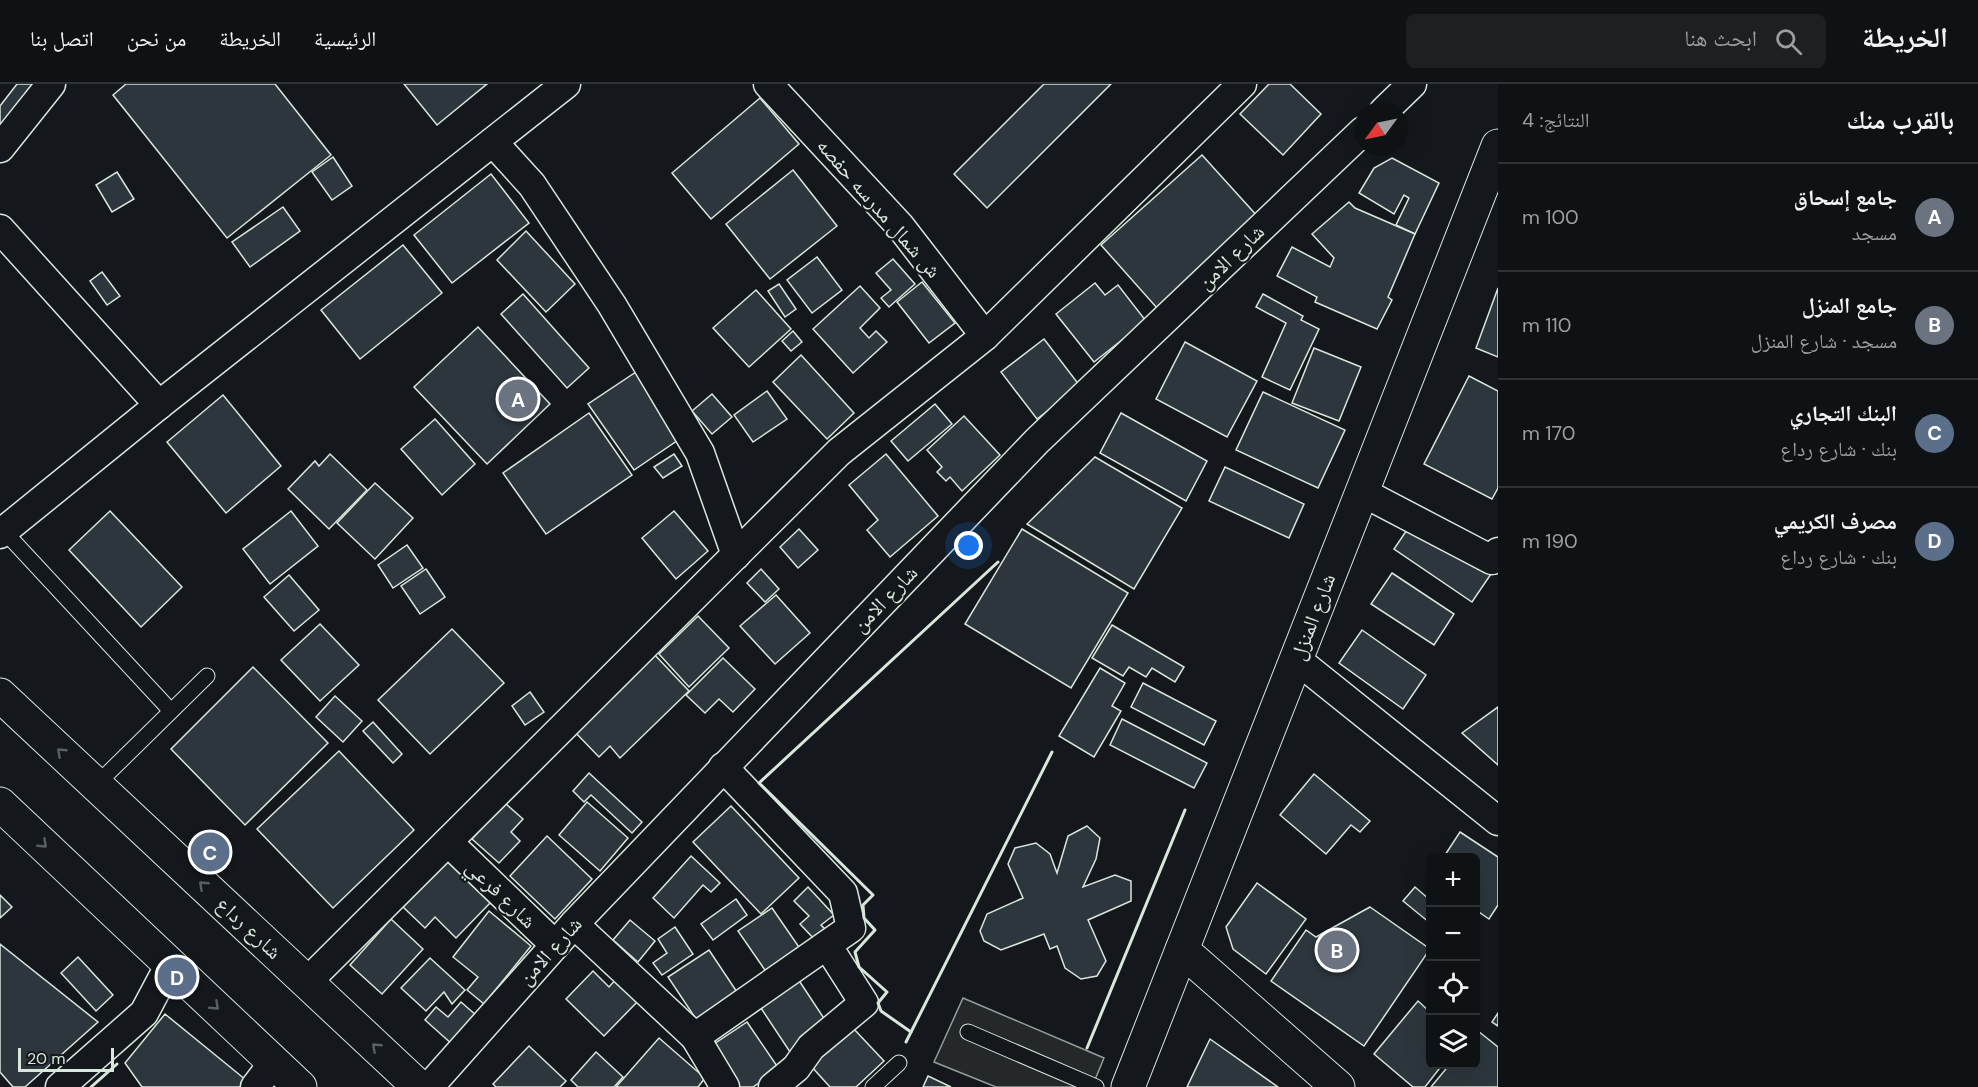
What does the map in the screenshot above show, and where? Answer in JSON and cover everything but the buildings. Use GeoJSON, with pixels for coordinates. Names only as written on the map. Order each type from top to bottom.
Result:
{"type":"FeatureCollection","features":[{"type":"Feature","properties":{"kind":"street"},"geometry":{"type":"LineString","coordinates":[[0,147],[51,84]]}},
{"type":"Feature","properties":{"kind":"street"},"geometry":{"type":"LineString","coordinates":[[2,533],[159,405],[566,84]]}},
{"type":"Feature","properties":{"kind":"street","name":"ش شمال مدرسه حفصه"},"geometry":{"type":"LineString","coordinates":[[768,84],[900,226],[985,336]]}},
{"type":"Feature","properties":{"kind":"street"},"geometry":{"type":"LineString","coordinates":[[1393,102],[1412,84]]}},
{"type":"Feature","properties":{"kind":"street"},"geometry":{"type":"LineString","coordinates":[[307,982],[839,452],[985,336],[1224,88]]}},
{"type":"Feature","properties":{"kind":"street","name":"شارع الامن"},"geometry":{"type":"LineString","coordinates":[[429,1087],[574,924],[1037,441],[1354,140]]}},
{"type":"Feature","properties":{"kind":"street"},"geometry":{"type":"LineString","coordinates":[[493,142],[532,185],[612,304],[700,453],[736,555]]}},
{"type":"Feature","properties":{"kind":"street","name":"شارع المنزل"},"geometry":{"type":"LineString","coordinates":[[1128,1087],[1498,146]]}},
{"type":"Feature","properties":{"kind":"street"},"geometry":{"type":"LineString","coordinates":[[0,229],[159,405]]}},
{"type":"Feature","properties":{"kind":"street"},"geometry":{"type":"LineString","coordinates":[[1362,492],[1492,560],[1498,552]]}},
{"type":"Feature","properties":{"kind":"street"},"geometry":{"type":"LineString","coordinates":[[1296,658],[1498,820]]}},
{"type":"Feature","properties":{"kind":"street","name":"شارع رداع"},"geometry":{"type":"LineString","coordinates":[[0,695],[419,1087]]}},
{"type":"Feature","properties":{"kind":"street"},"geometry":{"type":"LineString","coordinates":[[695,1036],[851,928],[843,893],[723,767]]}},
{"type":"Feature","properties":{"kind":"street"},"geometry":{"type":"LineString","coordinates":[[0,804],[170,964],[264,1075],[300,1087]]}},
{"type":"Feature","properties":{"kind":"street","name":"شارع فرعي"},"geometry":{"type":"LineString","coordinates":[[447,842],[555,945]]}},
{"type":"Feature","properties":{"kind":"street"},"geometry":{"type":"LineString","coordinates":[[574,924],[695,1036],[725,1087]]}},
{"type":"Feature","properties":{"kind":"street"},"geometry":{"type":"LineString","coordinates":[[773,1087],[796,1068],[811,1047],[864,1003],[827,945]]}},
{"type":"Feature","properties":{"kind":"street"},"geometry":{"type":"LineString","coordinates":[[1182,950],[1338,1087]]}},
{"type":"Feature","properties":{"kind":"street"},"geometry":{"type":"LineString","coordinates":[[60,1087],[144,1013],[170,964]]}},
{"type":"Feature","properties":{"kind":"lane"},"geometry":{"type":"LineString","coordinates":[[2,533],[171,711]]}},
{"type":"Feature","properties":{"kind":"lane"},"geometry":{"type":"LineString","coordinates":[[96,785],[207,676]]}},
{"type":"Feature","properties":{"kind":"lane"},"geometry":{"type":"LineString","coordinates":[[968,1032],[1096,1087]]}},
{"type":"Feature","properties":{"kind":"lane"},"geometry":{"type":"LineString","coordinates":[[873,1087],[899,1063]]}},
{"type":"Feature","properties":{"kind":"shaded area"},"geometry":{"type":"Polygon","coordinates":[[[963,998],[1104,1058],[1092,1087],[996,1087],[934,1062],[963,998]]]}},
{"type":"Feature","properties":{"kind":"wall"},"geometry":{"type":"LineString","coordinates":[[911,1032],[881,1011],[878,1003],[887,992],[859,967],[855,952],[875,930],[864,918],[863,905],[873,895],[759,783],[998,562]]}},
{"type":"Feature","properties":{"kind":"wall"},"geometry":{"type":"LineString","coordinates":[[906,1042],[1052,752]]}},
{"type":"Feature","properties":{"kind":"wall"},"geometry":{"type":"LineString","coordinates":[[1087,1048],[1185,810]]}},
{"type":"Feature","properties":{"kind":"wall"},"geometry":{"type":"LineString","coordinates":[[91,1087],[117,1064]]}},
{"type":"Feature","properties":{"kind":"place","name":"جامع إسحاق"},"geometry":{"type":"Point","coordinates":[518,399]}},
{"type":"Feature","properties":{"kind":"place","name":"البنك التجاري"},"geometry":{"type":"Point","coordinates":[210,852]}},
{"type":"Feature","properties":{"kind":"place","name":"جامع المنزل"},"geometry":{"type":"Point","coordinates":[1337,950]}},
{"type":"Feature","properties":{"kind":"place","name":"مصرف الكريمي"},"geometry":{"type":"Point","coordinates":[177,977]}}]}
